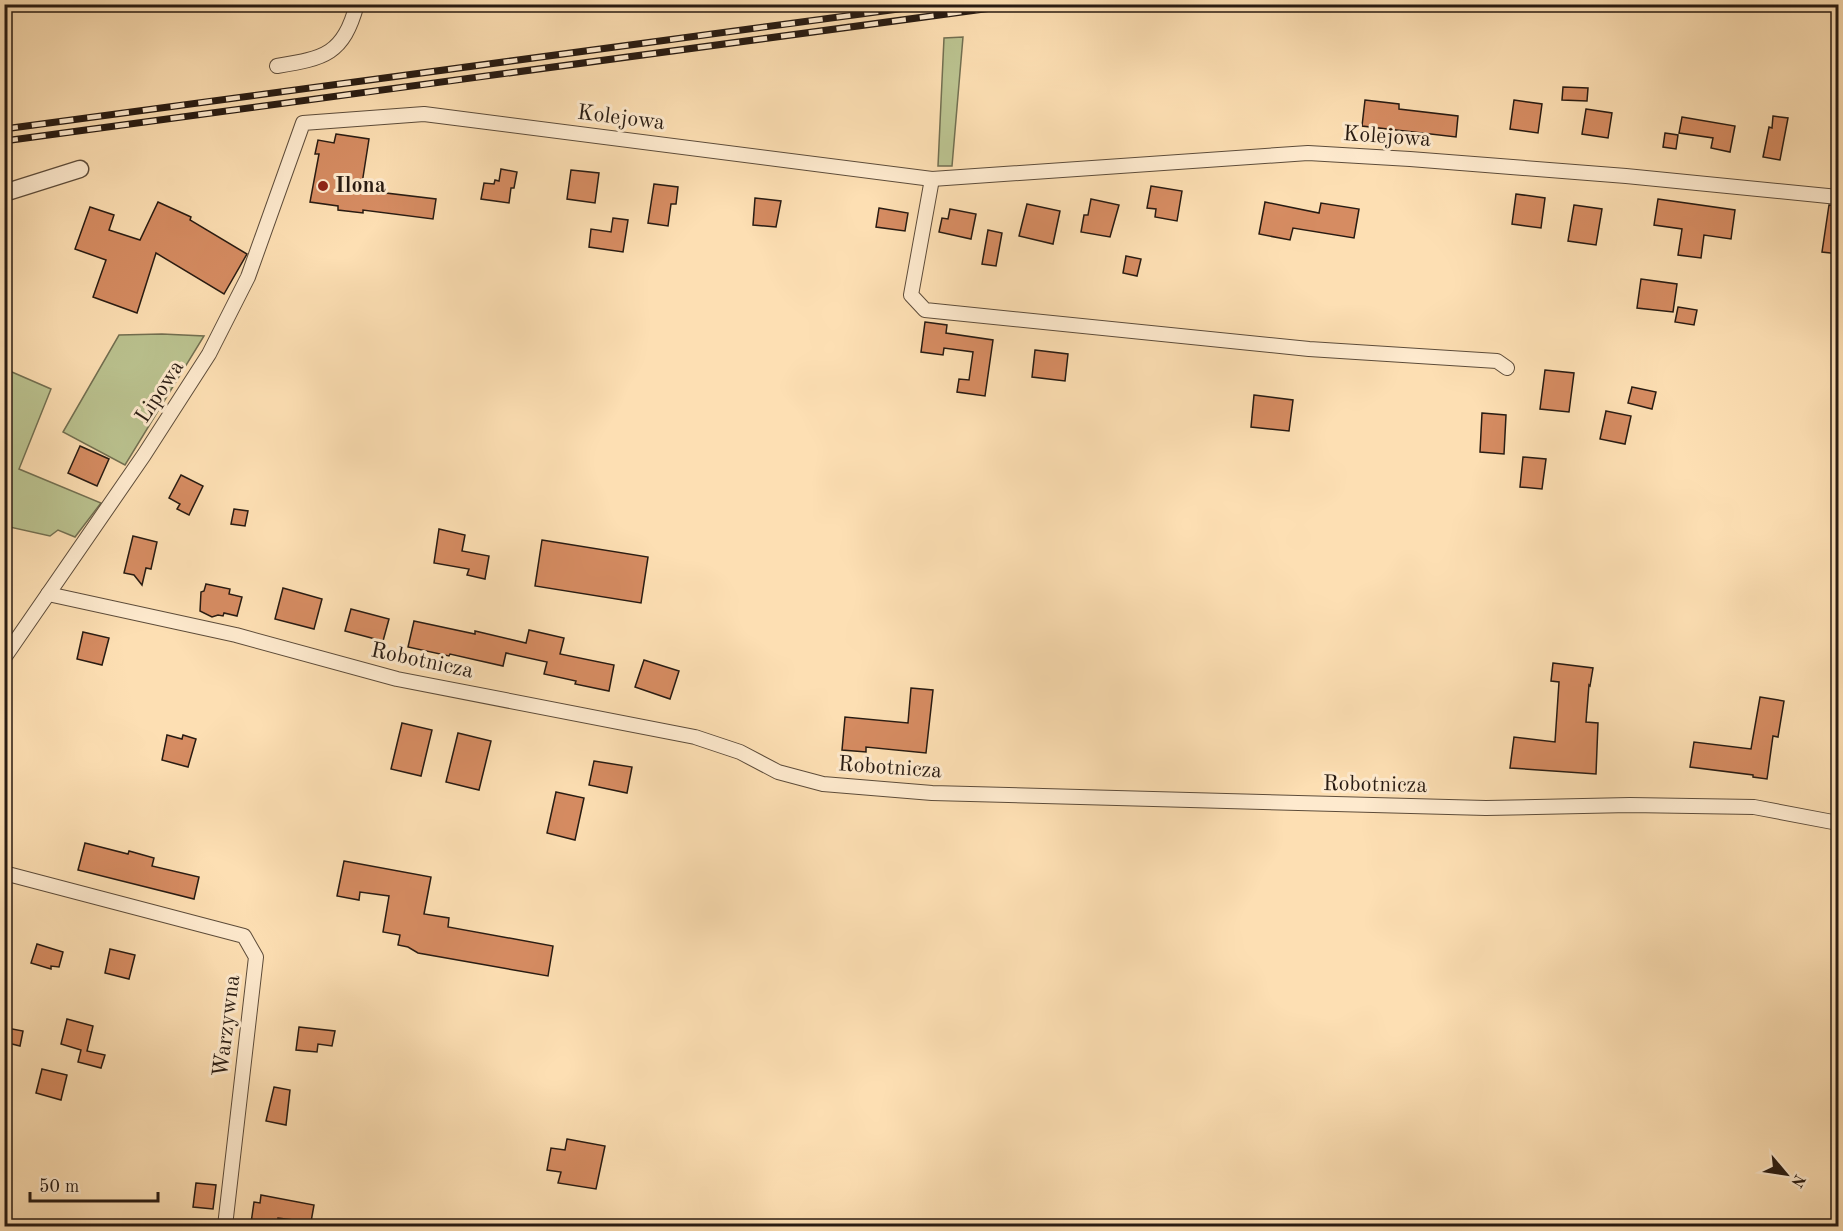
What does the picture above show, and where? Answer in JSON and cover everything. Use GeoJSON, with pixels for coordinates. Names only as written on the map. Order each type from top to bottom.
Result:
{"type":"FeatureCollection","features":[{"type":"Feature","properties":{"kind":"street"},"geometry":{"type":"LineString","coordinates":[[277,66],[310,61],[332,50],[347,33],[357,4]]}},
{"type":"Feature","properties":{"kind":"street","name":"Kolejowa"},"geometry":{"type":"LineString","coordinates":[[303,123],[424,114],[932,179],[1308,153],[1626,176],[1839,197]]}},
{"type":"Feature","properties":{"kind":"street","name":"Lipowa"},"geometry":{"type":"LineString","coordinates":[[4,658],[144,455],[209,354],[248,277],[303,123]]}},
{"type":"Feature","properties":{"kind":"street"},"geometry":{"type":"LineString","coordinates":[[4,193],[80,169]]}},
{"type":"Feature","properties":{"kind":"street"},"geometry":{"type":"LineString","coordinates":[[932,179],[911,295],[925,310],[1309,349],[1497,361],[1507,368]]}},
{"type":"Feature","properties":{"kind":"street","name":"Robotnicza"},"geometry":{"type":"LineString","coordinates":[[48,594],[236,635],[397,679],[695,737],[740,752],[778,772],[823,784],[932,793],[1255,803],[1486,808],[1630,805],[1754,807],[1839,823]]}},
{"type":"Feature","properties":{"kind":"street","name":"Warzywna"},"geometry":{"type":"LineString","coordinates":[[4,873],[244,936],[256,957],[225,1227]]}},
{"type":"Feature","properties":{"kind":"green space"},"geometry":{"type":"Polygon","coordinates":[[[963,37],[952,166],[938,166],[944,38],[963,37]]]}},
{"type":"Feature","properties":{"kind":"green space"},"geometry":{"type":"Polygon","coordinates":[[[119,335],[204,336],[125,465],[63,432],[119,335]]]}},
{"type":"Feature","properties":{"kind":"green space"},"geometry":{"type":"Polygon","coordinates":[[[5,369],[51,389],[19,469],[101,503],[75,537],[58,530],[50,536],[5,526],[5,369]]]}},
{"type":"Feature","properties":{"kind":"building"},"geometry":{"type":"Polygon","coordinates":[[[1563,87],[1588,88],[1587,101],[1562,100],[1563,87]]]}},
{"type":"Feature","properties":{"kind":"building"},"geometry":{"type":"Polygon","coordinates":[[[1365,100],[1399,104],[1399,109],[1458,116],[1456,137],[1362,126],[1365,100]]]}},
{"type":"Feature","properties":{"kind":"building"},"geometry":{"type":"Polygon","coordinates":[[[1514,100],[1542,104],[1538,133],[1510,129],[1514,100]]]}},
{"type":"Feature","properties":{"kind":"building"},"geometry":{"type":"Polygon","coordinates":[[[1586,109],[1612,113],[1608,138],[1582,134],[1586,109]]]}},
{"type":"Feature","properties":{"kind":"building"},"geometry":{"type":"Polygon","coordinates":[[[1773,116],[1788,118],[1780,160],[1763,157],[1769,127],[1772,128],[1773,116]]]}},
{"type":"Feature","properties":{"kind":"building"},"geometry":{"type":"Polygon","coordinates":[[[1682,117],[1735,126],[1730,152],[1711,148],[1713,138],[1679,133],[1682,117]]]}},
{"type":"Feature","properties":{"kind":"building"},"geometry":{"type":"Polygon","coordinates":[[[1665,133],[1678,135],[1676,149],[1663,147],[1665,133]]]}},
{"type":"Feature","properties":{"kind":"building"},"geometry":{"type":"Polygon","coordinates":[[[336,134],[369,139],[361,190],[436,199],[433,219],[363,210],[363,213],[338,210],[338,206],[310,202],[319,154],[315,154],[318,140],[334,143],[336,134]]]}},
{"type":"Feature","properties":{"kind":"building"},"geometry":{"type":"Polygon","coordinates":[[[501,169],[517,172],[514,188],[511,188],[509,203],[481,199],[484,183],[494,184],[495,180],[499,181],[501,169]]]}},
{"type":"Feature","properties":{"kind":"building"},"geometry":{"type":"Polygon","coordinates":[[[571,170],[599,173],[595,203],[567,199],[571,170]]]}},
{"type":"Feature","properties":{"kind":"building"},"geometry":{"type":"Polygon","coordinates":[[[654,184],[678,187],[676,204],[671,204],[668,226],[648,223],[654,184]]]}},
{"type":"Feature","properties":{"kind":"building"},"geometry":{"type":"Polygon","coordinates":[[[1151,186],[1182,191],[1177,221],[1155,217],[1156,209],[1147,208],[1151,186]]]}},
{"type":"Feature","properties":{"kind":"building"},"geometry":{"type":"Polygon","coordinates":[[[1516,194],[1545,198],[1541,228],[1512,224],[1516,194]]]}},
{"type":"Feature","properties":{"kind":"building"},"geometry":{"type":"Polygon","coordinates":[[[755,198],[781,201],[776,227],[753,225],[755,198]]]}},
{"type":"Feature","properties":{"kind":"building"},"geometry":{"type":"Polygon","coordinates":[[[1091,199],[1119,205],[1110,237],[1081,232],[1084,215],[1088,215],[1091,199]]]}},
{"type":"Feature","properties":{"kind":"building"},"geometry":{"type":"Polygon","coordinates":[[[1658,199],[1735,210],[1731,239],[1704,235],[1701,258],[1678,255],[1682,229],[1654,225],[1658,199]]]}},
{"type":"Feature","properties":{"kind":"building"},"geometry":{"type":"Polygon","coordinates":[[[158,202],[191,217],[190,220],[247,254],[224,294],[156,253],[137,313],[93,297],[106,260],[75,249],[90,207],[114,215],[109,230],[140,240],[158,202]]]}},
{"type":"Feature","properties":{"kind":"building"},"geometry":{"type":"Polygon","coordinates":[[[1265,202],[1319,213],[1321,203],[1359,209],[1354,238],[1293,228],[1290,240],[1259,234],[1265,202]]]}},
{"type":"Feature","properties":{"kind":"building"},"geometry":{"type":"Polygon","coordinates":[[[1027,204],[1060,211],[1053,244],[1019,236],[1027,204]]]}},
{"type":"Feature","properties":{"kind":"building"},"geometry":{"type":"Polygon","coordinates":[[[1574,205],[1602,209],[1596,245],[1568,241],[1574,205]]]}},
{"type":"Feature","properties":{"kind":"building"},"geometry":{"type":"Polygon","coordinates":[[[1829,205],[1839,206],[1839,254],[1822,252],[1829,205]]]}},
{"type":"Feature","properties":{"kind":"building"},"geometry":{"type":"Polygon","coordinates":[[[879,208],[908,213],[905,231],[876,227],[879,208]]]}},
{"type":"Feature","properties":{"kind":"building"},"geometry":{"type":"Polygon","coordinates":[[[950,209],[976,214],[971,239],[939,232],[942,218],[948,219],[950,209]]]}},
{"type":"Feature","properties":{"kind":"building"},"geometry":{"type":"Polygon","coordinates":[[[613,218],[628,220],[623,252],[589,247],[591,229],[611,232],[613,218]]]}},
{"type":"Feature","properties":{"kind":"building"},"geometry":{"type":"Polygon","coordinates":[[[988,230],[1002,233],[996,266],[982,264],[988,230]]]}},
{"type":"Feature","properties":{"kind":"building"},"geometry":{"type":"Polygon","coordinates":[[[1126,256],[1141,259],[1137,276],[1123,273],[1126,256]]]}},
{"type":"Feature","properties":{"kind":"building"},"geometry":{"type":"Polygon","coordinates":[[[1641,279],[1677,284],[1673,312],[1637,308],[1641,279]]]}},
{"type":"Feature","properties":{"kind":"building"},"geometry":{"type":"Polygon","coordinates":[[[1678,307],[1697,310],[1694,325],[1675,322],[1678,307]]]}},
{"type":"Feature","properties":{"kind":"building"},"geometry":{"type":"Polygon","coordinates":[[[925,322],[947,325],[946,333],[993,340],[985,396],[957,392],[959,379],[969,380],[973,352],[944,348],[943,355],[921,352],[925,322]]]}},
{"type":"Feature","properties":{"kind":"building"},"geometry":{"type":"Polygon","coordinates":[[[1035,350],[1068,354],[1065,381],[1032,377],[1035,350]]]}},
{"type":"Feature","properties":{"kind":"building"},"geometry":{"type":"Polygon","coordinates":[[[1545,370],[1574,373],[1569,412],[1540,409],[1545,370]]]}},
{"type":"Feature","properties":{"kind":"building"},"geometry":{"type":"Polygon","coordinates":[[[1632,387],[1656,392],[1652,409],[1628,403],[1632,387]]]}},
{"type":"Feature","properties":{"kind":"building"},"geometry":{"type":"Polygon","coordinates":[[[1254,395],[1293,400],[1289,431],[1251,427],[1254,395]]]}},
{"type":"Feature","properties":{"kind":"building"},"geometry":{"type":"Polygon","coordinates":[[[1606,411],[1631,416],[1625,444],[1600,439],[1606,411]]]}},
{"type":"Feature","properties":{"kind":"building"},"geometry":{"type":"Polygon","coordinates":[[[1482,413],[1506,415],[1504,454],[1480,452],[1482,413]]]}},
{"type":"Feature","properties":{"kind":"building"},"geometry":{"type":"Polygon","coordinates":[[[80,446],[109,459],[97,486],[68,473],[80,446]]]}},
{"type":"Feature","properties":{"kind":"building"},"geometry":{"type":"Polygon","coordinates":[[[1523,457],[1546,459],[1542,489],[1520,487],[1523,457]]]}},
{"type":"Feature","properties":{"kind":"building"},"geometry":{"type":"Polygon","coordinates":[[[181,475],[203,486],[189,515],[177,509],[180,504],[169,498],[181,475]]]}},
{"type":"Feature","properties":{"kind":"building"},"geometry":{"type":"Polygon","coordinates":[[[234,509],[248,511],[245,526],[231,524],[234,509]]]}},
{"type":"Feature","properties":{"kind":"building"},"geometry":{"type":"Polygon","coordinates":[[[439,529],[465,535],[462,551],[489,556],[485,579],[467,575],[469,569],[434,563],[439,529]]]}},
{"type":"Feature","properties":{"kind":"building"},"geometry":{"type":"Polygon","coordinates":[[[133,536],[157,542],[151,569],[146,568],[142,585],[134,575],[124,573],[133,536]]]}},
{"type":"Feature","properties":{"kind":"building"},"geometry":{"type":"Polygon","coordinates":[[[542,540],[648,557],[641,603],[535,586],[542,540]]]}},
{"type":"Feature","properties":{"kind":"building"},"geometry":{"type":"Polygon","coordinates":[[[206,584],[230,589],[229,594],[242,597],[237,616],[224,613],[223,616],[212,617],[200,611],[201,592],[204,591],[206,584]]]}},
{"type":"Feature","properties":{"kind":"building"},"geometry":{"type":"Polygon","coordinates":[[[283,588],[322,599],[314,629],[275,619],[283,588]]]}},
{"type":"Feature","properties":{"kind":"building"},"geometry":{"type":"Polygon","coordinates":[[[351,609],[389,619],[383,641],[345,631],[351,609]]]}},
{"type":"Feature","properties":{"kind":"building"},"geometry":{"type":"Polygon","coordinates":[[[414,621],[475,634],[475,631],[526,643],[529,630],[564,638],[560,654],[614,665],[609,691],[575,684],[576,681],[544,674],[547,662],[506,653],[503,666],[408,647],[414,621]]]}},
{"type":"Feature","properties":{"kind":"building"},"geometry":{"type":"Polygon","coordinates":[[[83,632],[109,638],[102,665],[77,659],[83,632]]]}},
{"type":"Feature","properties":{"kind":"building"},"geometry":{"type":"Polygon","coordinates":[[[644,660],[679,671],[670,699],[635,687],[644,660]]]}},
{"type":"Feature","properties":{"kind":"building"},"geometry":{"type":"Polygon","coordinates":[[[1553,663],[1593,668],[1586,722],[1598,723],[1596,774],[1510,768],[1514,737],[1555,742],[1559,682],[1551,681],[1553,663]]]}},
{"type":"Feature","properties":{"kind":"building"},"geometry":{"type":"Polygon","coordinates":[[[911,688],[933,690],[926,753],[866,747],[866,752],[842,750],[845,717],[908,723],[911,688]]]}},
{"type":"Feature","properties":{"kind":"building"},"geometry":{"type":"Polygon","coordinates":[[[1760,697],[1784,701],[1778,737],[1773,736],[1767,779],[1690,767],[1694,742],[1751,749],[1760,697]]]}},
{"type":"Feature","properties":{"kind":"building"},"geometry":{"type":"Polygon","coordinates":[[[402,723],[432,730],[421,776],[391,769],[402,723]]]}},
{"type":"Feature","properties":{"kind":"building"},"geometry":{"type":"Polygon","coordinates":[[[458,733],[491,741],[479,790],[446,782],[458,733]]]}},
{"type":"Feature","properties":{"kind":"building"},"geometry":{"type":"Polygon","coordinates":[[[167,735],[182,739],[183,735],[196,739],[188,767],[162,760],[167,735]]]}},
{"type":"Feature","properties":{"kind":"building"},"geometry":{"type":"Polygon","coordinates":[[[594,761],[632,767],[627,793],[589,785],[594,761]]]}},
{"type":"Feature","properties":{"kind":"building"},"geometry":{"type":"Polygon","coordinates":[[[556,792],[584,798],[575,840],[547,833],[556,792]]]}},
{"type":"Feature","properties":{"kind":"building"},"geometry":{"type":"Polygon","coordinates":[[[85,843],[154,858],[152,866],[199,877],[194,899],[78,870],[85,843]]]}},
{"type":"Feature","properties":{"kind":"building"},"geometry":{"type":"Polygon","coordinates":[[[344,861],[431,877],[424,914],[449,918],[448,927],[553,946],[548,976],[418,953],[408,947],[398,945],[400,935],[383,932],[389,896],[360,892],[359,900],[337,896],[344,861]]]}},
{"type":"Feature","properties":{"kind":"building"},"geometry":{"type":"Polygon","coordinates":[[[37,944],[63,952],[59,967],[51,966],[51,969],[31,963],[37,944]]]}},
{"type":"Feature","properties":{"kind":"building"},"geometry":{"type":"Polygon","coordinates":[[[110,949],[135,955],[129,979],[105,973],[110,949]]]}},
{"type":"Feature","properties":{"kind":"building"},"geometry":{"type":"Polygon","coordinates":[[[67,1019],[93,1026],[87,1051],[105,1055],[101,1068],[78,1062],[81,1050],[61,1044],[67,1019]]]}},
{"type":"Feature","properties":{"kind":"building"},"geometry":{"type":"Polygon","coordinates":[[[299,1027],[335,1031],[332,1046],[318,1044],[317,1052],[296,1050],[299,1027]]]}},
{"type":"Feature","properties":{"kind":"building"},"geometry":{"type":"Polygon","coordinates":[[[7,1028],[23,1031],[20,1046],[4,1042],[7,1028]]]}},
{"type":"Feature","properties":{"kind":"building"},"geometry":{"type":"Polygon","coordinates":[[[42,1069],[67,1075],[61,1100],[36,1093],[42,1069]]]}},
{"type":"Feature","properties":{"kind":"building"},"geometry":{"type":"Polygon","coordinates":[[[274,1087],[290,1090],[286,1125],[266,1121],[274,1087]]]}},
{"type":"Feature","properties":{"kind":"building"},"geometry":{"type":"Polygon","coordinates":[[[567,1139],[605,1146],[596,1189],[558,1183],[561,1172],[547,1170],[551,1148],[565,1150],[567,1139]]]}},
{"type":"Feature","properties":{"kind":"building"},"geometry":{"type":"Polygon","coordinates":[[[196,1183],[216,1185],[213,1209],[193,1207],[196,1183]]]}},
{"type":"Feature","properties":{"kind":"building"},"geometry":{"type":"Polygon","coordinates":[[[261,1195],[314,1205],[311,1222],[278,1218],[277,1227],[251,1223],[254,1202],[260,1203],[261,1195]]]}},
{"type":"Feature","properties":{"kind":"railway"},"geometry":{"type":"LineString","coordinates":[[4,129],[936,4]]}},
{"type":"Feature","properties":{"kind":"railway"},"geometry":{"type":"LineString","coordinates":[[4,141],[1021,4]]}},
{"type":"Feature","properties":{"kind":"place","name":"Ilona"},"geometry":{"type":"Point","coordinates":[323,186]}}]}
